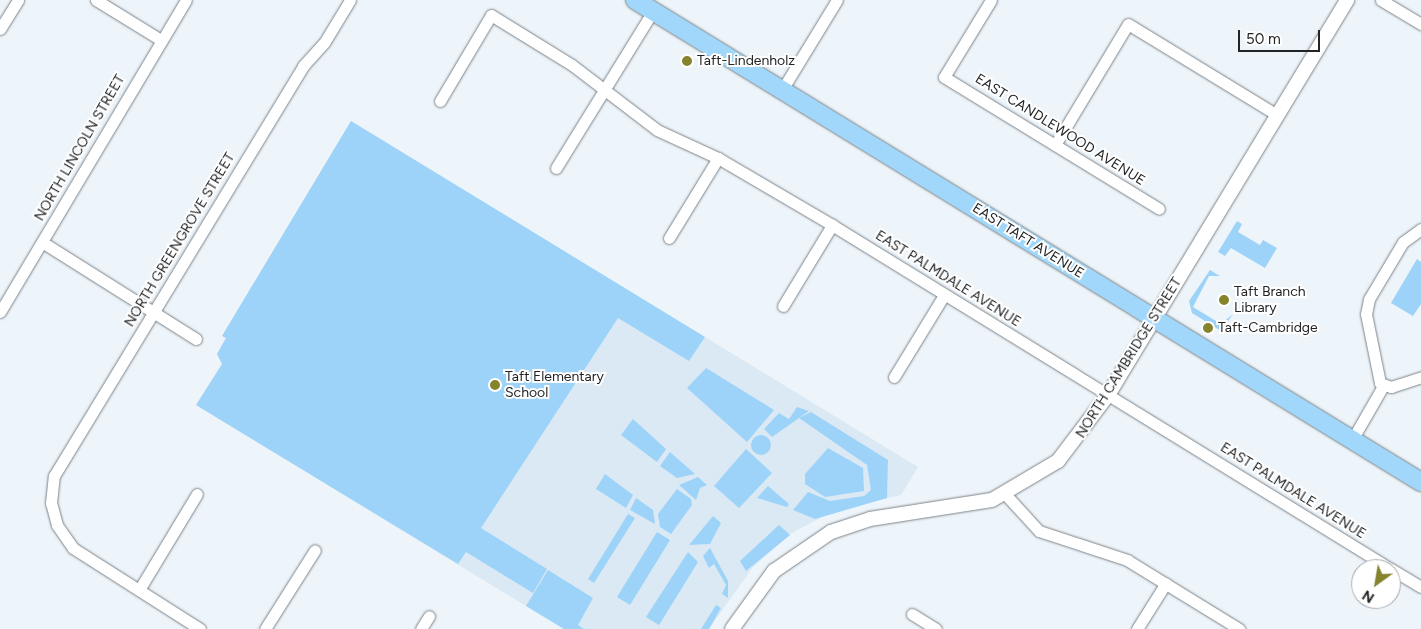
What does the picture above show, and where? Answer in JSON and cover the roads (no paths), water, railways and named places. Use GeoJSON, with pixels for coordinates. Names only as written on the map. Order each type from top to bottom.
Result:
{"type":"FeatureCollection","features":[{"type":"Feature","properties":{"kind":"main road","name":"EAST TAFT AVENUE"},"geometry":{"type":"LineString","coordinates":[[635,0],[1421,482]]}},
{"type":"Feature","properties":{"kind":"street"},"geometry":{"type":"LineString","coordinates":[[0,29],[18,0]]}},
{"type":"Feature","properties":{"kind":"street"},"geometry":{"type":"LineString","coordinates":[[96,0],[161,40]]}},
{"type":"Feature","properties":{"kind":"street","name":"NORTH LINCOLN STREET"},"geometry":{"type":"LineString","coordinates":[[0,312],[186,0]]}},
{"type":"Feature","properties":{"kind":"street","name":"NORTH GREENGROVE STREET"},"geometry":{"type":"LineString","coordinates":[[139,590],[73,548],[56,525],[51,503],[54,476],[63,458],[303,66],[324,42],[350,0]]}},
{"type":"Feature","properties":{"kind":"street"},"geometry":{"type":"LineString","coordinates":[[782,90],[837,0]]}},
{"type":"Feature","properties":{"kind":"street","name":"EAST CANDLEWOOD AVENUE"},"geometry":{"type":"LineString","coordinates":[[991,0],[944,77],[1159,209]]}},
{"type":"Feature","properties":{"kind":"street","name":"NORTH CAMBRIDGE STREET"},"geometry":{"type":"LineString","coordinates":[[732,629],[774,571],[831,532],[870,519],[964,507],[1006,495],[1058,461],[1108,395],[1347,0]]}},
{"type":"Feature","properties":{"kind":"street"},"geometry":{"type":"LineString","coordinates":[[1381,0],[1421,24]]}},
{"type":"Feature","properties":{"kind":"street"},"geometry":{"type":"LineString","coordinates":[[556,168],[653,11]]}},
{"type":"Feature","properties":{"kind":"street","name":"EAST PALMDALE AVENUE"},"geometry":{"type":"LineString","coordinates":[[440,101],[491,15],[572,65],[603,92],[657,130],[718,158],[832,225],[1375,559]]}},
{"type":"Feature","properties":{"kind":"street"},"geometry":{"type":"LineString","coordinates":[[1055,145],[1128,24],[1277,115]]}},
{"type":"Feature","properties":{"kind":"street"},"geometry":{"type":"LineString","coordinates":[[669,238],[718,158]]}},
{"type":"Feature","properties":{"kind":"street"},"geometry":{"type":"LineString","coordinates":[[783,306],[832,225]]}},
{"type":"Feature","properties":{"kind":"street"},"geometry":{"type":"LineString","coordinates":[[1352,440],[1383,386],[1366,323],[1369,299],[1402,242],[1421,229]]}},
{"type":"Feature","properties":{"kind":"street"},"geometry":{"type":"LineString","coordinates":[[42,242],[196,339]]}},
{"type":"Feature","properties":{"kind":"street"},"geometry":{"type":"LineString","coordinates":[[894,377],[944,295]]}},
{"type":"Feature","properties":{"kind":"street"},"geometry":{"type":"LineString","coordinates":[[1383,386],[1421,377]]}},
{"type":"Feature","properties":{"kind":"street"},"geometry":{"type":"LineString","coordinates":[[197,494],[139,590],[200,629]]}},
{"type":"Feature","properties":{"kind":"street"},"geometry":{"type":"LineString","coordinates":[[1006,495],[1038,531],[1114,553],[1239,629]]}},
{"type":"Feature","properties":{"kind":"street"},"geometry":{"type":"LineString","coordinates":[[265,629],[315,550]]}},
{"type":"Feature","properties":{"kind":"street","name":"EAST PALMDALE AVENUE"},"geometry":{"type":"LineString","coordinates":[[1401,575],[1421,587]]}},
{"type":"Feature","properties":{"kind":"street"},"geometry":{"type":"LineString","coordinates":[[1137,629],[1166,583]]}},
{"type":"Feature","properties":{"kind":"street"},"geometry":{"type":"LineString","coordinates":[[912,614],[936,629]]}},
{"type":"Feature","properties":{"kind":"street"},"geometry":{"type":"LineString","coordinates":[[422,629],[429,616]]}},
{"type":"Feature","properties":{"kind":"place","name":"Taft-Lindenholz"},"geometry":{"type":"Point","coordinates":[687,61]}},
{"type":"Feature","properties":{"kind":"place","name":"Taft Branch Library"},"geometry":{"type":"Point","coordinates":[1224,300]}},
{"type":"Feature","properties":{"kind":"place","name":"Taft-Cambridge"},"geometry":{"type":"Point","coordinates":[1208,328]}},
{"type":"Feature","properties":{"kind":"place","name":"Taft Elementary School"},"geometry":{"type":"Point","coordinates":[495,385]}}]}
